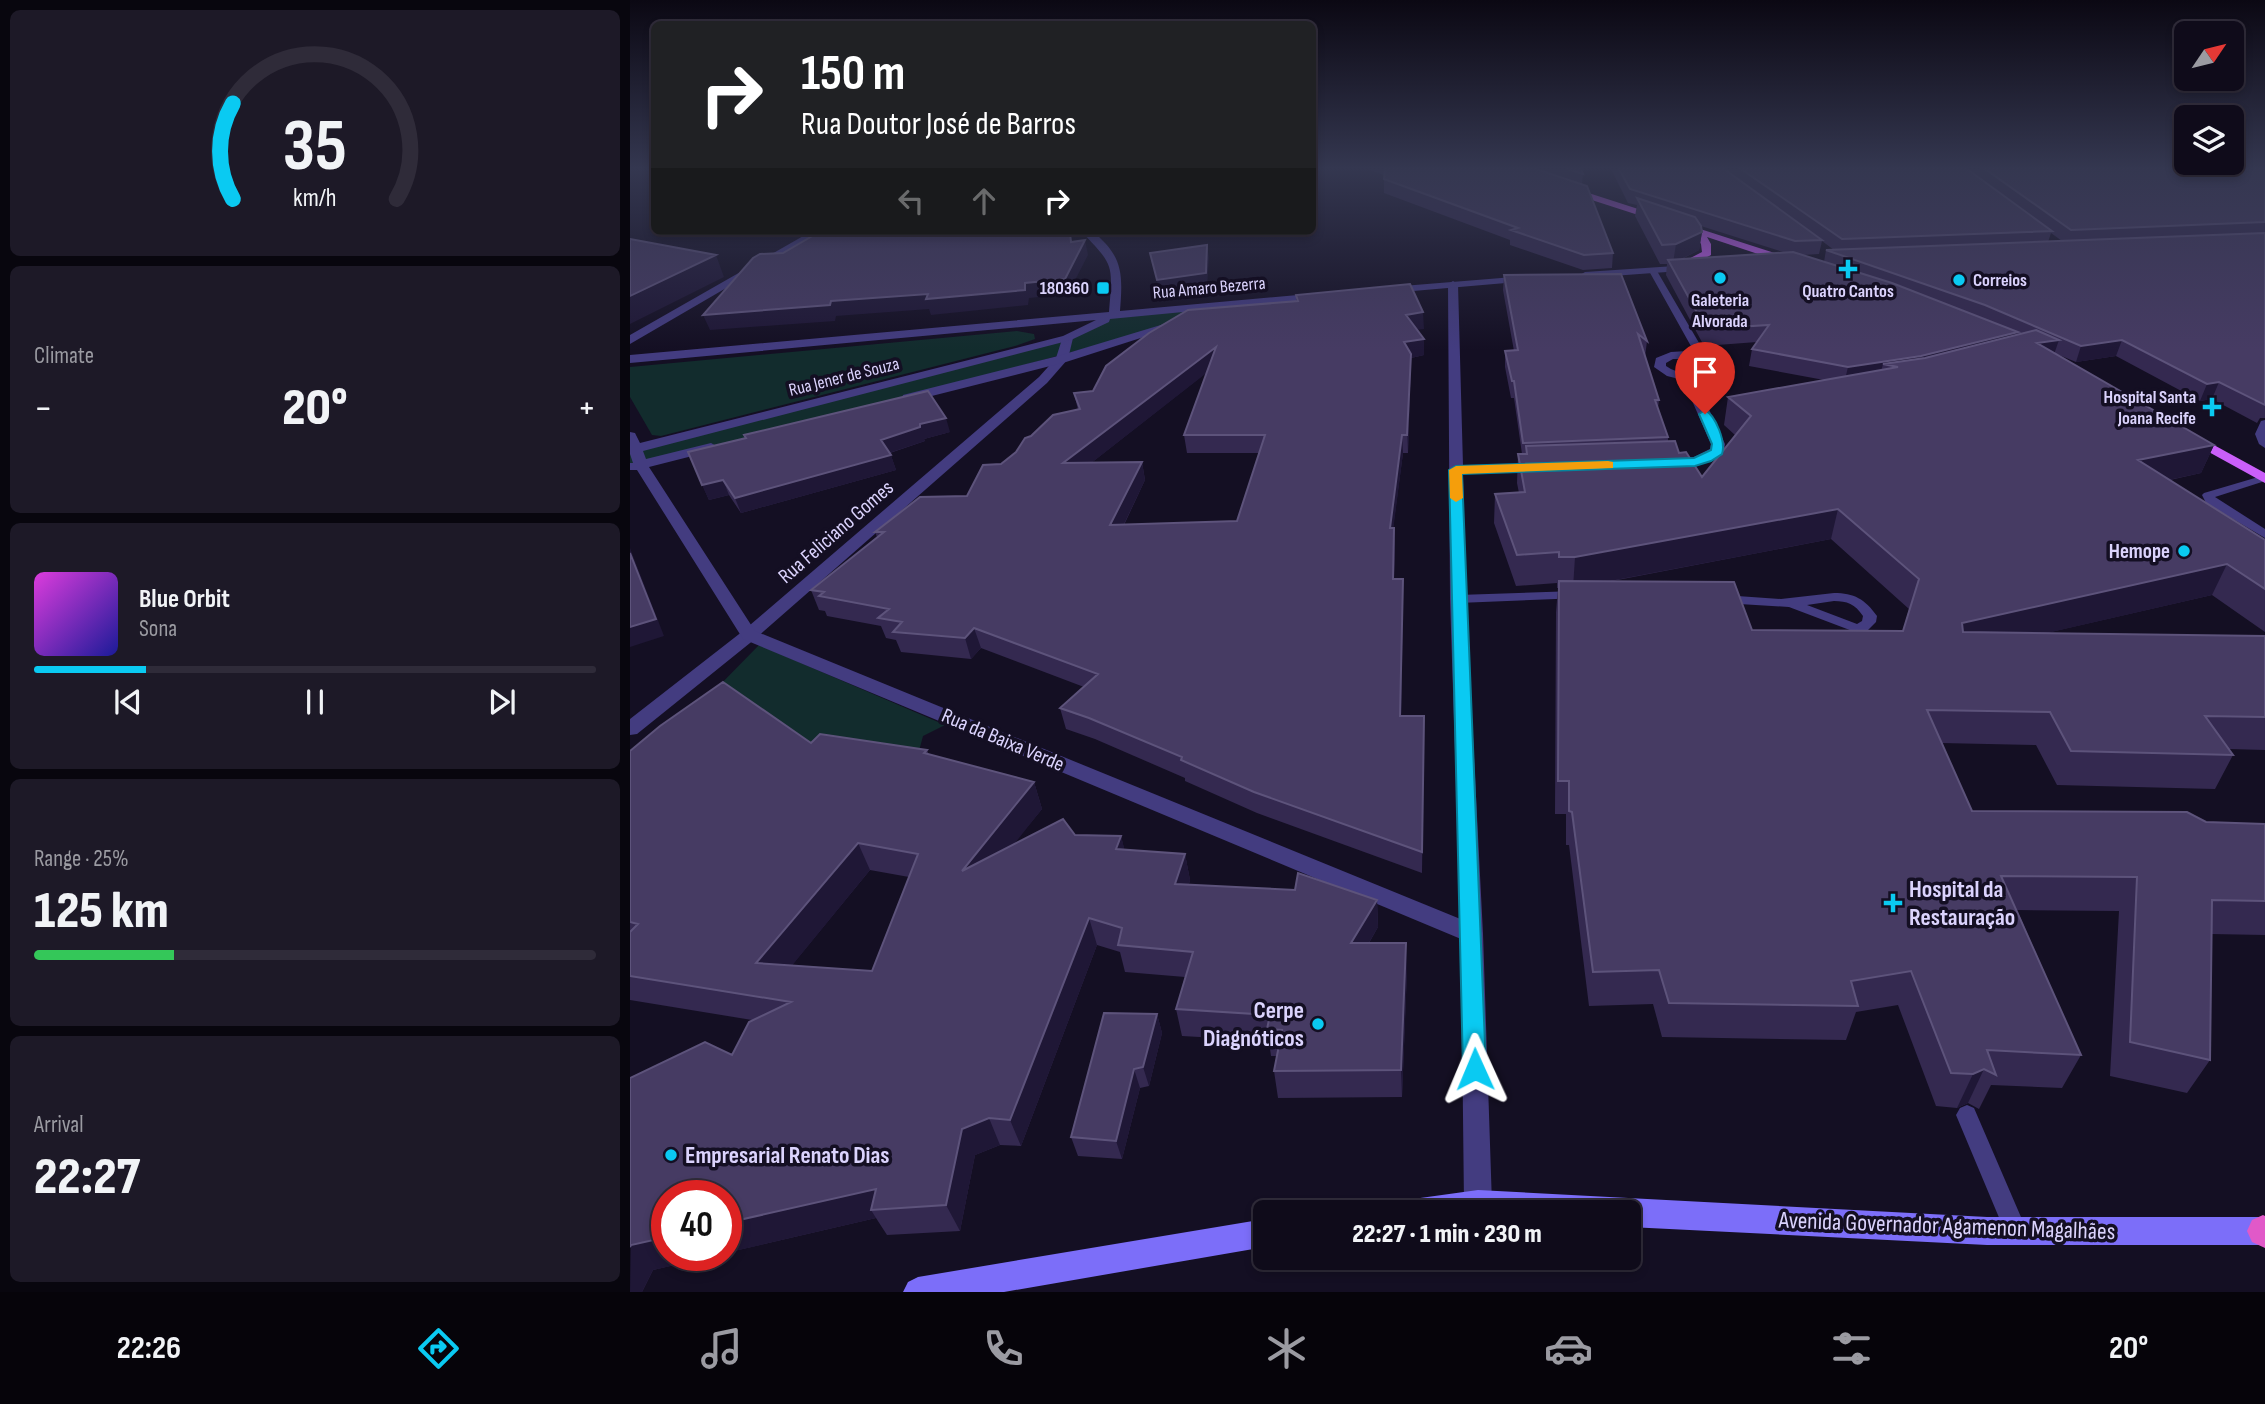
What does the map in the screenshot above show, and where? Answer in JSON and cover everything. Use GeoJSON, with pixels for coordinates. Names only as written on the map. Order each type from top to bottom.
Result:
{"type":"FeatureCollection","features":[{"type":"Feature","properties":{"kind":"main road"},"geometry":{"type":"LineString","coordinates":[[1690,229],[1799,263]]}},
{"type":"Feature","properties":{"kind":"main road"},"geometry":{"type":"LineString","coordinates":[[1676,269],[1707,253],[1706,244],[1698,232]]}},
{"type":"Feature","properties":{"kind":"main road"},"geometry":{"type":"LineString","coordinates":[[2183,433],[2264,478]]}},
{"type":"Feature","properties":{"kind":"main road","name":"Avenida Governador Agamenon Magalhães"},"geometry":{"type":"LineString","coordinates":[[1641,1214],[2016,1231],[2264,1232]]}},
{"type":"Feature","properties":{"kind":"main road"},"geometry":{"type":"LineString","coordinates":[[918,1292],[1253,1235]]}},
{"type":"Feature","properties":{"kind":"street"},"geometry":{"type":"LineString","coordinates":[[630,340],[812,235]]}},
{"type":"Feature","properties":{"kind":"street"},"geometry":{"type":"LineString","coordinates":[[1091,235],[1100,242],[1118,268],[1114,314]]}},
{"type":"Feature","properties":{"kind":"street"},"geometry":{"type":"LineString","coordinates":[[1753,264],[1799,263]]}},
{"type":"Feature","properties":{"kind":"street"},"geometry":{"type":"LineString","coordinates":[[1573,276],[1702,267]]}},
{"type":"Feature","properties":{"kind":"street"},"geometry":{"type":"LineString","coordinates":[[1371,292],[1533,279]]}},
{"type":"Feature","properties":{"kind":"street"},"geometry":{"type":"LineString","coordinates":[[1453,284],[1458,600],[1472,934],[1478,1200]]}},
{"type":"Feature","properties":{"kind":"street","name":"Rua Amaro Bezerra"},"geometry":{"type":"LineString","coordinates":[[630,359],[1330,295]]}},
{"type":"Feature","properties":{"kind":"street","name":"Rua Jener de Souza"},"geometry":{"type":"LineString","coordinates":[[892,402],[1062,359],[1234,304]]}},
{"type":"Feature","properties":{"kind":"street","name":"Rua Jener de Souza"},"geometry":{"type":"LineString","coordinates":[[632,445],[1067,338],[1114,314]]}},
{"type":"Feature","properties":{"kind":"street"},"geometry":{"type":"LineString","coordinates":[[1062,359],[1067,338]]}},
{"type":"Feature","properties":{"kind":"street"},"geometry":{"type":"LineString","coordinates":[[1671,356],[1696,357],[1706,362],[1709,369],[1704,374],[1688,377],[1670,374],[1660,367],[1659,363],[1671,356]]}},
{"type":"Feature","properties":{"kind":"street","name":"Rua Feliciano Gomes"},"geometry":{"type":"LineString","coordinates":[[630,729],[749,635],[1043,380],[1062,359]]}},
{"type":"Feature","properties":{"kind":"street"},"geometry":{"type":"LineString","coordinates":[[1655,463],[1695,462],[1707,459],[1717,452],[1718,444],[1688,377]]}},
{"type":"Feature","properties":{"kind":"street"},"geometry":{"type":"LineString","coordinates":[[632,445],[636,466],[749,635]]}},
{"type":"Feature","properties":{"kind":"street"},"geometry":{"type":"LineString","coordinates":[[636,466],[720,445]]}},
{"type":"Feature","properties":{"kind":"street"},"geometry":{"type":"LineString","coordinates":[[1456,470],[1549,467]]}},
{"type":"Feature","properties":{"kind":"street","name":"Rua da Baixa Verde"},"geometry":{"type":"LineString","coordinates":[[749,635],[1472,934]]}},
{"type":"Feature","properties":{"kind":"lane"},"geometry":{"type":"LineString","coordinates":[[1653,271],[1697,348],[1696,357]]}},
{"type":"Feature","properties":{"kind":"lane"},"geometry":{"type":"LineString","coordinates":[[2265,423],[2260,430],[2261,440],[2265,445]]}},
{"type":"Feature","properties":{"kind":"lane"},"geometry":{"type":"LineString","coordinates":[[2264,478],[2208,495],[2210,500],[2265,534]]}},
{"type":"Feature","properties":{"kind":"lane"},"geometry":{"type":"LineString","coordinates":[[1458,600],[1552,594],[1592,596]]}},
{"type":"Feature","properties":{"kind":"lane"},"geometry":{"type":"LineString","coordinates":[[1703,599],[1791,603],[1834,595],[1861,604],[1870,616],[1862,628],[1855,628],[1791,603]]}},
{"type":"Feature","properties":{"kind":"lane"},"geometry":{"type":"LineString","coordinates":[[1967,1115],[2016,1231]]}},
{"type":"Feature","properties":{"kind":"green space"},"geometry":{"type":"Polygon","coordinates":[[[1233,304],[1200,317],[878,405],[630,468],[630,450],[1071,338],[1113,316],[1233,304]]]}},
{"type":"Feature","properties":{"kind":"green space"},"geometry":{"type":"Polygon","coordinates":[[[1017,331],[1034,334],[1035,339],[661,436],[652,435],[630,397],[630,367],[1017,331]]]}},
{"type":"Feature","properties":{"kind":"green space"},"geometry":{"type":"Polygon","coordinates":[[[759,645],[945,725],[923,736],[919,751],[832,761],[713,692],[759,645]]]}},
{"type":"Feature","properties":{"kind":"building"},"geometry":{"type":"Polygon","coordinates":[[[1604,229],[1613,253],[1584,255],[1511,230],[1604,229]]]}},
{"type":"Feature","properties":{"kind":"building"},"geometry":{"type":"Polygon","coordinates":[[[1654,229],[1702,229],[1702,232],[1676,244],[1662,245],[1654,229]]]}},
{"type":"Feature","properties":{"kind":"building"},"geometry":{"type":"Polygon","coordinates":[[[1758,229],[1807,229],[1822,240],[1795,241],[1758,229]]]}},
{"type":"Feature","properties":{"kind":"building"},"geometry":{"type":"Polygon","coordinates":[[[1828,229],[2052,231],[1842,239],[1828,229]]]}},
{"type":"Feature","properties":{"kind":"building"},"geometry":{"type":"Polygon","coordinates":[[[2265,233],[2265,405],[2219,382],[2207,384],[2122,340],[2081,346],[1985,305],[1826,250],[2265,233]]]}},
{"type":"Feature","properties":{"kind":"building"},"geometry":{"type":"Polygon","coordinates":[[[814,235],[1070,235],[1071,242],[1085,240],[1065,279],[1025,283],[1025,290],[926,299],[928,294],[831,301],[830,305],[703,315],[753,258],[760,254],[783,253],[814,235]]]}},
{"type":"Feature","properties":{"kind":"building"},"geometry":{"type":"Polygon","coordinates":[[[630,239],[716,255],[630,296],[630,239]]]}},
{"type":"Feature","properties":{"kind":"building"},"geometry":{"type":"Polygon","coordinates":[[[1207,245],[1206,273],[1157,280],[1150,253],[1207,245]]]}},
{"type":"Feature","properties":{"kind":"building"},"geometry":{"type":"Polygon","coordinates":[[[1793,252],[1892,283],[2018,332],[1921,356],[1848,367],[1752,349],[1769,325],[1706,329],[1668,260],[1793,252]]]}},
{"type":"Feature","properties":{"kind":"building"},"geometry":{"type":"Polygon","coordinates":[[[1621,274],[1647,341],[1638,334],[1659,400],[1655,400],[1668,437],[1523,443],[1514,381],[1505,351],[1518,350],[1504,275],[1621,274]]]}},
{"type":"Feature","properties":{"kind":"building"},"geometry":{"type":"Polygon","coordinates":[[[1410,284],[1423,312],[1406,315],[1424,339],[1404,342],[1411,354],[1407,435],[1402,435],[1390,528],[1394,528],[1393,579],[1403,579],[1400,716],[1424,716],[1422,852],[1254,792],[1181,760],[1182,757],[1060,708],[1098,674],[974,628],[965,638],[893,632],[902,622],[878,618],[889,609],[819,596],[824,592],[811,590],[884,532],[875,532],[920,497],[967,496],[983,465],[1001,464],[1016,452],[1025,438],[1031,436],[1053,415],[1080,409],[1074,393],[1093,391],[1106,366],[1149,333],[1188,310],[1298,301],[1296,295],[1410,284]],[[1216,347],[1063,463],[1142,462],[1110,525],[1237,521],[1265,435],[1184,435],[1216,347]]]}},
{"type":"Feature","properties":{"kind":"building"},"geometry":{"type":"Polygon","coordinates":[[[2036,330],[2059,340],[2037,343],[2214,445],[2138,460],[2265,540],[2265,589],[2227,564],[1962,623],[1963,632],[2265,636],[2265,717],[2205,716],[2233,755],[2071,751],[2050,712],[1927,710],[1972,811],[2187,812],[2206,822],[2265,824],[2265,901],[2212,900],[2210,1060],[2130,1042],[2137,877],[2001,876],[2081,1055],[1987,1050],[1996,1075],[1984,1069],[1973,1074],[1951,1073],[1911,971],[1851,981],[1858,1006],[1669,1003],[1659,970],[1593,972],[1572,812],[1569,811],[1569,781],[1558,781],[1559,581],[1734,582],[1752,630],[1903,631],[1919,579],[1838,509],[1575,557],[1559,557],[1559,552],[1517,555],[1495,494],[1525,492],[1518,454],[1527,454],[1526,446],[1675,441],[1679,453],[1686,452],[1702,477],[1751,416],[1728,397],[1898,367],[1883,364],[1925,358],[2036,330]]]}},
{"type":"Feature","properties":{"kind":"building"},"geometry":{"type":"Polygon","coordinates":[[[928,391],[946,418],[920,424],[920,427],[881,440],[891,455],[735,498],[723,480],[702,485],[688,452],[746,438],[744,435],[928,391]]]}},
{"type":"Feature","properties":{"kind":"building"},"geometry":{"type":"Polygon","coordinates":[[[630,553],[656,619],[630,627],[630,553]]]}},
{"type":"Feature","properties":{"kind":"building"},"geometry":{"type":"Polygon","coordinates":[[[723,682],[811,743],[820,734],[927,750],[924,753],[1034,782],[962,871],[1063,819],[1075,835],[1121,836],[1116,849],[1185,854],[1175,884],[1295,890],[1298,873],[1377,900],[1351,943],[1406,943],[1401,1070],[1274,1071],[1282,1030],[1267,1029],[1270,1015],[1176,1009],[1193,952],[1118,945],[1122,928],[1089,918],[1010,1120],[989,1118],[962,1129],[946,1205],[871,1210],[876,1189],[742,1219],[742,1180],[651,1180],[651,1241],[630,1247],[630,1078],[705,1042],[732,1055],[749,1022],[791,1002],[630,976],[630,932],[638,924],[630,922],[630,751],[660,726],[723,682]],[[858,843],[756,963],[872,971],[918,854],[858,843]]]}},
{"type":"Feature","properties":{"kind":"building"},"geometry":{"type":"Polygon","coordinates":[[[1104,1013],[1157,1014],[1143,1067],[1134,1069],[1116,1141],[1071,1137],[1104,1013]]]}},
{"type":"Feature","properties":{"kind":"slow traffic"},"geometry":{"type":"LineString","coordinates":[[1456,498],[1456,470],[1608,465]]}},
{"type":"Feature","properties":{"kind":"place","name":"Quatro Cantos"},"geometry":{"type":"Point","coordinates":[1848,269]}},
{"type":"Feature","properties":{"kind":"place","name":"Galeteria Alvorada"},"geometry":{"type":"Point","coordinates":[1720,278]}},
{"type":"Feature","properties":{"kind":"place","name":"Correios"},"geometry":{"type":"Point","coordinates":[1959,280]}},
{"type":"Feature","properties":{"kind":"place","name":"180360"},"geometry":{"type":"Point","coordinates":[1103,288]}},
{"type":"Feature","properties":{"kind":"place","name":"Hospital Santa Joana Recife"},"geometry":{"type":"Point","coordinates":[2212,407]}},
{"type":"Feature","properties":{"kind":"place","name":"Hemope"},"geometry":{"type":"Point","coordinates":[2184,551]}},
{"type":"Feature","properties":{"kind":"place","name":"Hospital da Restauração"},"geometry":{"type":"Point","coordinates":[1893,903]}},
{"type":"Feature","properties":{"kind":"place","name":"Cerpe Diagnóticos"},"geometry":{"type":"Point","coordinates":[1318,1024]}},
{"type":"Feature","properties":{"kind":"place","name":"Empresarial Renato Dias"},"geometry":{"type":"Point","coordinates":[671,1155]}},
{"type":"Feature","properties":{"kind":"route"},"geometry":{"type":"LineString","coordinates":[[1475,1069],[1458,600],[1456,470],[1695,462],[1707,459],[1717,452],[1718,444],[1705,414]]}}]}
